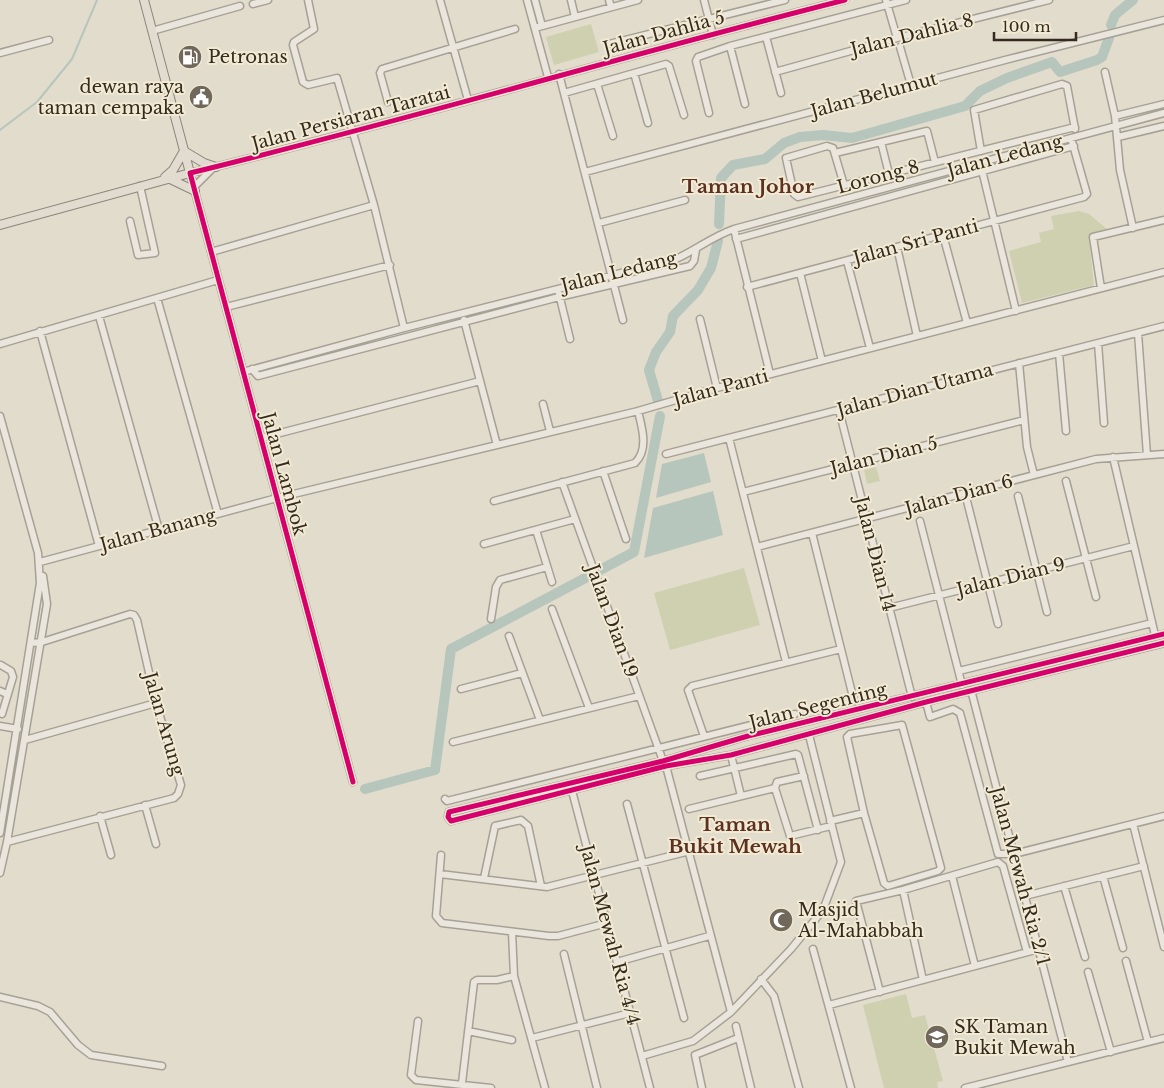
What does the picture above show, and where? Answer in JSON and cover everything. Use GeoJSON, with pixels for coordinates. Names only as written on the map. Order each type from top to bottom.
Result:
{"type":"FeatureCollection","features":[{"type":"Feature","properties":{"kind":"main road"},"geometry":{"type":"LineString","coordinates":[[0,225],[190,173],[144,0]]}},
{"type":"Feature","properties":{"kind":"main road"},"geometry":{"type":"LineString","coordinates":[[184,151],[204,164],[216,167]]}},
{"type":"Feature","properties":{"kind":"main road"},"geometry":{"type":"LineString","coordinates":[[165,179],[173,170],[184,151]]}},
{"type":"Feature","properties":{"kind":"main road"},"geometry":{"type":"LineString","coordinates":[[165,179],[194,189]]}},
{"type":"Feature","properties":{"kind":"street"},"geometry":{"type":"LineString","coordinates":[[253,4],[268,0]]}},
{"type":"Feature","properties":{"kind":"street"},"geometry":{"type":"LineString","coordinates":[[308,0],[314,30],[294,42],[293,45],[303,82],[310,84],[337,78],[374,205],[404,328]]}},
{"type":"Feature","properties":{"kind":"street"},"geometry":{"type":"LineString","coordinates":[[440,0],[468,100]]}},
{"type":"Feature","properties":{"kind":"street"},"geometry":{"type":"LineString","coordinates":[[527,0],[538,27]]}},
{"type":"Feature","properties":{"kind":"street"},"geometry":{"type":"LineString","coordinates":[[535,0],[538,27],[548,77]]}},
{"type":"Feature","properties":{"kind":"street"},"geometry":{"type":"LineString","coordinates":[[571,0],[575,17]]}},
{"type":"Feature","properties":{"kind":"street"},"geometry":{"type":"LineString","coordinates":[[609,0],[611,7]]}},
{"type":"Feature","properties":{"kind":"street"},"geometry":{"type":"LineString","coordinates":[[538,27],[638,0]]}},
{"type":"Feature","properties":{"kind":"street"},"geometry":{"type":"LineString","coordinates":[[704,0],[713,34]]}},
{"type":"Feature","properties":{"kind":"street"},"geometry":{"type":"LineString","coordinates":[[609,44],[785,0]]}},
{"type":"Feature","properties":{"kind":"street","name":"Jalan Dahlia 5"},"geometry":{"type":"LineString","coordinates":[[548,77],[826,2],[845,0]]}},
{"type":"Feature","properties":{"kind":"street","name":"Jalan Dahlia 5"},"geometry":{"type":"LineString","coordinates":[[709,113],[696,61],[700,56],[887,2],[906,0]]}},
{"type":"Feature","properties":{"kind":"street","name":"Jalan Dahlia 8"},"geometry":{"type":"LineString","coordinates":[[775,72],[897,38],[1049,0]]}},
{"type":"Feature","properties":{"kind":"street"},"geometry":{"type":"LineString","coordinates":[[887,2],[897,38]]}},
{"type":"Feature","properties":{"kind":"street"},"geometry":{"type":"LineString","coordinates":[[152,31],[240,6]]}},
{"type":"Feature","properties":{"kind":"street","name":"Jalan Belumut"},"geometry":{"type":"LineString","coordinates":[[585,172],[1164,20]]}},
{"type":"Feature","properties":{"kind":"street"},"geometry":{"type":"LineString","coordinates":[[388,102],[380,73],[382,68],[515,29]]}},
{"type":"Feature","properties":{"kind":"street"},"geometry":{"type":"LineString","coordinates":[[766,37],[781,93]]}},
{"type":"Feature","properties":{"kind":"street"},"geometry":{"type":"LineString","coordinates":[[0,53],[49,40]]}},
{"type":"Feature","properties":{"kind":"street"},"geometry":{"type":"LineString","coordinates":[[730,46],[745,104]]}},
{"type":"Feature","properties":{"kind":"street"},"geometry":{"type":"LineString","coordinates":[[900,47],[911,85]]}},
{"type":"Feature","properties":{"kind":"street"},"geometry":{"type":"LineString","coordinates":[[564,93],[663,64],[669,66],[684,115]]}},
{"type":"Feature","properties":{"kind":"street"},"geometry":{"type":"LineString","coordinates":[[1105,72],[1115,116],[1120,170],[1133,228]]}},
{"type":"Feature","properties":{"kind":"street"},"geometry":{"type":"LineString","coordinates":[[634,73],[648,123]]}},
{"type":"Feature","properties":{"kind":"street"},"geometry":{"type":"LineString","coordinates":[[559,74],[600,224],[623,320]]}},
{"type":"Feature","properties":{"kind":"street","name":"Jalan Persiaran Taratai"},"geometry":{"type":"LineString","coordinates":[[190,173],[270,155],[548,77]]}},
{"type":"Feature","properties":{"kind":"street"},"geometry":{"type":"LineString","coordinates":[[597,84],[613,136]]}},
{"type":"Feature","properties":{"kind":"street"},"geometry":{"type":"LineString","coordinates":[[736,239],[1074,146],[1075,127],[1065,84],[974,110],[981,151]]}},
{"type":"Feature","properties":{"kind":"street"},"geometry":{"type":"LineString","coordinates":[[1115,116],[1164,104]]}},
{"type":"Feature","properties":{"kind":"street","name":"Jalan Ledang"},"geometry":{"type":"LineString","coordinates":[[243,372],[558,288],[613,279],[676,259],[696,250],[712,238],[734,229],[1164,113]]}},
{"type":"Feature","properties":{"kind":"street"},"geometry":{"type":"LineString","coordinates":[[1118,137],[1164,126]]}},
{"type":"Feature","properties":{"kind":"street","name":"Lorong 8"},"geometry":{"type":"LineString","coordinates":[[834,150],[828,146],[787,156],[794,194],[798,198],[1075,127]]}},
{"type":"Feature","properties":{"kind":"street"},"geometry":{"type":"LineString","coordinates":[[844,185],[834,150],[881,142],[927,131],[935,162]]}},
{"type":"Feature","properties":{"kind":"street"},"geometry":{"type":"LineString","coordinates":[[881,142],[889,174]]}},
{"type":"Feature","properties":{"kind":"street","name":"Jalan Sri Panti"},"geometry":{"type":"LineString","coordinates":[[748,287],[1084,196],[1087,194],[1074,146]]}},
{"type":"Feature","properties":{"kind":"street"},"geometry":{"type":"LineString","coordinates":[[980,162],[1016,310]]}},
{"type":"Feature","properties":{"kind":"street"},"geometry":{"type":"LineString","coordinates":[[194,189],[204,174],[216,167]]}},
{"type":"Feature","properties":{"kind":"street","name":"Jalan Lambok"},"geometry":{"type":"LineString","coordinates":[[190,173],[353,782]]}},
{"type":"Feature","properties":{"kind":"street"},"geometry":{"type":"LineString","coordinates":[[130,220],[138,255],[155,253],[140,186]]}},
{"type":"Feature","properties":{"kind":"street"},"geometry":{"type":"LineString","coordinates":[[857,195],[859,205]]}},
{"type":"Feature","properties":{"kind":"street"},"geometry":{"type":"LineString","coordinates":[[600,224],[685,200]]}},
{"type":"Feature","properties":{"kind":"street"},"geometry":{"type":"LineString","coordinates":[[211,252],[374,205]]}},
{"type":"Feature","properties":{"kind":"street"},"geometry":{"type":"LineString","coordinates":[[1102,288],[1092,239],[1164,220]]}},
{"type":"Feature","properties":{"kind":"street"},"geometry":{"type":"LineString","coordinates":[[734,229],[770,374]]}},
{"type":"Feature","properties":{"kind":"street"},"geometry":{"type":"LineString","coordinates":[[943,234],[967,323]]}},
{"type":"Feature","properties":{"kind":"street"},"geometry":{"type":"LineString","coordinates":[[897,247],[917,336]]}},
{"type":"Feature","properties":{"kind":"street"},"geometry":{"type":"LineString","coordinates":[[252,369],[258,376],[559,297],[613,279],[690,265],[696,250]]}},
{"type":"Feature","properties":{"kind":"street"},"geometry":{"type":"LineString","coordinates":[[847,260],[870,348]]}},
{"type":"Feature","properties":{"kind":"street"},"geometry":{"type":"LineString","coordinates":[[226,307],[390,265]]}},
{"type":"Feature","properties":{"kind":"street","name":"Jalan Panti"},"geometry":{"type":"LineString","coordinates":[[276,498],[638,411],[717,388],[1164,272]]}},
{"type":"Feature","properties":{"kind":"street"},"geometry":{"type":"LineString","coordinates":[[800,273],[822,361]]}},
{"type":"Feature","properties":{"kind":"street"},"geometry":{"type":"LineString","coordinates":[[0,344],[218,280]]}},
{"type":"Feature","properties":{"kind":"street"},"geometry":{"type":"LineString","coordinates":[[558,288],[570,339]]}},
{"type":"Feature","properties":{"kind":"street"},"geometry":{"type":"LineString","coordinates":[[157,298],[218,514]]}},
{"type":"Feature","properties":{"kind":"street"},"geometry":{"type":"LineString","coordinates":[[463,314],[497,445]]}},
{"type":"Feature","properties":{"kind":"street"},"geometry":{"type":"LineString","coordinates":[[99,316],[158,530]]}},
{"type":"Feature","properties":{"kind":"street"},"geometry":{"type":"LineString","coordinates":[[700,319],[717,388]]}},
{"type":"Feature","properties":{"kind":"street","name":"Jalan Dian Utama"},"geometry":{"type":"LineString","coordinates":[[666,454],[1164,326]]}},
{"type":"Feature","properties":{"kind":"street"},"geometry":{"type":"LineString","coordinates":[[40,331],[99,546]]}},
{"type":"Feature","properties":{"kind":"street"},"geometry":{"type":"LineString","coordinates":[[1138,333],[1147,455]]}},
{"type":"Feature","properties":{"kind":"street"},"geometry":{"type":"LineString","coordinates":[[1098,343],[1104,423]]}},
{"type":"Feature","properties":{"kind":"street"},"geometry":{"type":"LineString","coordinates":[[1059,353],[1066,431]]}},
{"type":"Feature","properties":{"kind":"street"},"geometry":{"type":"LineString","coordinates":[[1020,363],[1027,447],[1034,475]]}},
{"type":"Feature","properties":{"kind":"street"},"geometry":{"type":"LineString","coordinates":[[261,438],[480,381]]}},
{"type":"Feature","properties":{"kind":"street"},"geometry":{"type":"LineString","coordinates":[[543,404],[550,431]]}},
{"type":"Feature","properties":{"kind":"street","name":"Jalan Dian 14"},"geometry":{"type":"LineString","coordinates":[[839,410],[912,697]]}},
{"type":"Feature","properties":{"kind":"street"},"geometry":{"type":"LineString","coordinates":[[494,500],[635,463],[639,459],[644,439],[638,411]]}},
{"type":"Feature","properties":{"kind":"street"},"geometry":{"type":"LineString","coordinates":[[0,416],[40,562],[47,604],[8,842],[0,873]]}},
{"type":"Feature","properties":{"kind":"street","name":"Jalan Dian 5"},"geometry":{"type":"LineString","coordinates":[[743,492],[1024,420]]}},
{"type":"Feature","properties":{"kind":"street"},"geometry":{"type":"LineString","coordinates":[[729,438],[786,662]]}},
{"type":"Feature","properties":{"kind":"street","name":"Jalan Dian 6"},"geometry":{"type":"LineString","coordinates":[[757,547],[1096,459],[1164,454]]}},
{"type":"Feature","properties":{"kind":"street"},"geometry":{"type":"LineString","coordinates":[[1113,458],[1155,635],[1164,641]]}},
{"type":"Feature","properties":{"kind":"street"},"geometry":{"type":"LineString","coordinates":[[603,471],[626,539]]}},
{"type":"Feature","properties":{"kind":"street"},"geometry":{"type":"LineString","coordinates":[[1066,481],[1096,598]]}},
{"type":"Feature","properties":{"kind":"street","name":"Jalan Dian 19"},"geometry":{"type":"LineString","coordinates":[[562,482],[664,764],[690,851],[709,936],[731,1012]]}},
{"type":"Feature","properties":{"kind":"street"},"geometry":{"type":"LineString","coordinates":[[966,493],[998,624]]}},
{"type":"Feature","properties":{"kind":"street"},"geometry":{"type":"LineString","coordinates":[[1018,496],[1047,612]]}},
{"type":"Feature","properties":{"kind":"street","name":"Jalan Banang"},"geometry":{"type":"LineString","coordinates":[[40,562],[276,498]]}},
{"type":"Feature","properties":{"kind":"street"},"geometry":{"type":"LineString","coordinates":[[484,544],[575,519]]}},
{"type":"Feature","properties":{"kind":"street"},"geometry":{"type":"LineString","coordinates":[[920,521],[962,685]]}},
{"type":"Feature","properties":{"kind":"street"},"geometry":{"type":"LineString","coordinates":[[536,530],[552,582]]}},
{"type":"Feature","properties":{"kind":"street"},"geometry":{"type":"LineString","coordinates":[[812,533],[854,701]]}},
{"type":"Feature","properties":{"kind":"street","name":"Jalan Dian 9"},"geometry":{"type":"LineString","coordinates":[[889,608],[1134,546]]}},
{"type":"Feature","properties":{"kind":"street"},"geometry":{"type":"LineString","coordinates":[[0,833],[40,583],[40,562]]}},
{"type":"Feature","properties":{"kind":"street"},"geometry":{"type":"LineString","coordinates":[[491,619],[496,587],[500,580],[548,567]]}},
{"type":"Feature","properties":{"kind":"street"},"geometry":{"type":"LineString","coordinates":[[552,609],[589,708]]}},
{"type":"Feature","properties":{"kind":"street","name":"Jalan Arung"},"geometry":{"type":"LineString","coordinates":[[8,842],[100,816],[174,798],[178,794],[181,785],[156,703],[137,620],[134,616],[130,614],[42,642],[31,643]]}},
{"type":"Feature","properties":{"kind":"street"},"geometry":{"type":"LineString","coordinates":[[959,671],[1152,623]]}},
{"type":"Feature","properties":{"kind":"street","name":"Jalan Segenting"},"geometry":{"type":"LineString","coordinates":[[1164,634],[744,738],[664,764],[572,791],[451,821],[448,817],[449,812],[570,782],[664,764],[732,755],[971,690],[1164,641]]}},
{"type":"Feature","properties":{"kind":"street"},"geometry":{"type":"LineString","coordinates":[[509,636],[540,720]]}},
{"type":"Feature","properties":{"kind":"street"},"geometry":{"type":"LineString","coordinates":[[704,736],[688,690],[689,688],[841,649]]}},
{"type":"Feature","properties":{"kind":"street"},"geometry":{"type":"LineString","coordinates":[[1,665],[10,671],[12,677],[1,714],[0,724],[18,729]]}},
{"type":"Feature","properties":{"kind":"street"},"geometry":{"type":"LineString","coordinates":[[461,689],[522,673]]}},
{"type":"Feature","properties":{"kind":"street","name":"Jalan Mewah Ria 2/1"},"geometry":{"type":"LineString","coordinates":[[971,690],[1068,1062]]}},
{"type":"Feature","properties":{"kind":"street"},"geometry":{"type":"LineString","coordinates":[[0,691],[8,694]]}},
{"type":"Feature","properties":{"kind":"street"},"geometry":{"type":"LineString","coordinates":[[453,742],[639,696]]}},
{"type":"Feature","properties":{"kind":"street"},"geometry":{"type":"LineString","coordinates":[[926,702],[930,717],[953,708],[960,713],[997,852],[1001,856],[1164,816]]}},
{"type":"Feature","properties":{"kind":"street"},"geometry":{"type":"LineString","coordinates":[[25,740],[156,703]]}},
{"type":"Feature","properties":{"kind":"street"},"geometry":{"type":"LineString","coordinates":[[445,799],[447,801],[795,714]]}},
{"type":"Feature","properties":{"kind":"street"},"geometry":{"type":"LineString","coordinates":[[902,724],[941,868],[938,871],[914,879],[885,885],[864,813],[848,738],[850,734],[902,724]]}},
{"type":"Feature","properties":{"kind":"street"},"geometry":{"type":"LineString","coordinates":[[780,729],[773,737],[782,742]]}},
{"type":"Feature","properties":{"kind":"street"},"geometry":{"type":"LineString","coordinates":[[642,1056],[693,1041],[731,1012],[791,949],[823,910],[841,862],[809,735]]}},
{"type":"Feature","properties":{"kind":"street"},"geometry":{"type":"LineString","coordinates":[[744,738],[752,738],[754,742],[750,749]]}},
{"type":"Feature","properties":{"kind":"street"},"geometry":{"type":"LineString","coordinates":[[700,776],[793,753],[798,755],[818,830]]}},
{"type":"Feature","properties":{"kind":"street"},"geometry":{"type":"LineString","coordinates":[[732,755],[741,796]]}},
{"type":"Feature","properties":{"kind":"street"},"geometry":{"type":"LineString","coordinates":[[804,776],[777,782],[775,788],[790,836],[818,830],[831,823],[864,813]]}},
{"type":"Feature","properties":{"kind":"street","name":"Jalan Mewah Ria 4/4"},"geometry":{"type":"LineString","coordinates":[[570,782],[650,1088]]}},
{"type":"Feature","properties":{"kind":"street"},"geometry":{"type":"LineString","coordinates":[[689,810],[775,788]]}},
{"type":"Feature","properties":{"kind":"street"},"geometry":{"type":"LineString","coordinates":[[627,804],[684,1018]]}},
{"type":"Feature","properties":{"kind":"street"},"geometry":{"type":"LineString","coordinates":[[145,805],[156,844]]}},
{"type":"Feature","properties":{"kind":"street"},"geometry":{"type":"LineString","coordinates":[[100,816],[111,856]]}},
{"type":"Feature","properties":{"kind":"street"},"geometry":{"type":"LineString","coordinates":[[484,878],[495,826],[522,820],[528,826],[541,886]]}},
{"type":"Feature","properties":{"kind":"street"},"geometry":{"type":"LineString","coordinates":[[1133,824],[1164,947]]}},
{"type":"Feature","properties":{"kind":"street"},"geometry":{"type":"LineString","coordinates":[[440,874],[554,886],[690,851]]}},
{"type":"Feature","properties":{"kind":"street"},"geometry":{"type":"LineString","coordinates":[[441,855],[436,916],[438,921],[512,932],[558,936],[607,923]]}},
{"type":"Feature","properties":{"kind":"street"},"geometry":{"type":"LineString","coordinates":[[880,992],[856,900],[903,890],[998,862],[1001,863],[1027,952]]}},
{"type":"Feature","properties":{"kind":"street"},"geometry":{"type":"LineString","coordinates":[[1025,896],[1144,866]]}},
{"type":"Feature","properties":{"kind":"street"},"geometry":{"type":"LineString","coordinates":[[952,876],[975,966]]}},
{"type":"Feature","properties":{"kind":"street"},"geometry":{"type":"LineString","coordinates":[[1103,876],[1123,948]]}},
{"type":"Feature","properties":{"kind":"street"},"geometry":{"type":"LineString","coordinates":[[1064,886],[1085,957]]}},
{"type":"Feature","properties":{"kind":"street"},"geometry":{"type":"LineString","coordinates":[[903,890],[923,980]]}},
{"type":"Feature","properties":{"kind":"street"},"geometry":{"type":"LineString","coordinates":[[512,932],[514,976],[545,1088]]}},
{"type":"Feature","properties":{"kind":"street"},"geometry":{"type":"LineString","coordinates":[[617,962],[709,936]]}},
{"type":"Feature","properties":{"kind":"street"},"geometry":{"type":"LineString","coordinates":[[813,949],[852,1088]]}},
{"type":"Feature","properties":{"kind":"street"},"geometry":{"type":"LineString","coordinates":[[829,1005],[1039,949]]}},
{"type":"Feature","properties":{"kind":"street"},"geometry":{"type":"LineString","coordinates":[[564,954],[597,1088]]}},
{"type":"Feature","properties":{"kind":"street"},"geometry":{"type":"LineString","coordinates":[[1126,961],[1148,1042]]}},
{"type":"Feature","properties":{"kind":"street"},"geometry":{"type":"LineString","coordinates":[[1088,972],[1111,1052]]}},
{"type":"Feature","properties":{"kind":"street"},"geometry":{"type":"LineString","coordinates":[[462,1084],[474,982],[477,980],[497,980],[514,976]]}},
{"type":"Feature","properties":{"kind":"street"},"geometry":{"type":"LineString","coordinates":[[761,979],[774,996],[799,1088]]}},
{"type":"Feature","properties":{"kind":"street"},"geometry":{"type":"LineString","coordinates":[[0,997],[38,1006],[50,1012],[78,1045],[91,1055],[162,1066]]}},
{"type":"Feature","properties":{"kind":"street"},"geometry":{"type":"LineString","coordinates":[[532,1038],[630,1013]]}},
{"type":"Feature","properties":{"kind":"street"},"geometry":{"type":"LineString","coordinates":[[418,1021],[411,1075],[414,1079],[491,1088]]}},
{"type":"Feature","properties":{"kind":"street"},"geometry":{"type":"LineString","coordinates":[[736,1026],[752,1088]]}},
{"type":"Feature","properties":{"kind":"street"},"geometry":{"type":"LineString","coordinates":[[468,1031],[512,1040]]}},
{"type":"Feature","properties":{"kind":"street"},"geometry":{"type":"LineString","coordinates":[[702,1088],[695,1055],[738,1038]]}},
{"type":"Feature","properties":{"kind":"street"},"geometry":{"type":"LineString","coordinates":[[965,1088],[1164,1038]]}},
{"type":"Feature","properties":{"kind":"green space"},"geometry":{"type":"Polygon","coordinates":[[[591,24],[599,52],[554,65],[546,37],[591,24]]]}},
{"type":"Feature","properties":{"kind":"green space"},"geometry":{"type":"Polygon","coordinates":[[[1079,211],[1089,214],[1107,229],[1089,238],[1094,285],[1022,303],[1009,251],[1041,242],[1039,233],[1054,229],[1051,216],[1079,211]]]}},
{"type":"Feature","properties":{"kind":"green space"},"geometry":{"type":"Polygon","coordinates":[[[876,467],[880,481],[867,484],[864,470],[876,467]]]}},
{"type":"Feature","properties":{"kind":"green space"},"geometry":{"type":"Polygon","coordinates":[[[744,568],[760,625],[670,650],[654,593],[744,568]]]}},
{"type":"Feature","properties":{"kind":"green space"},"geometry":{"type":"Polygon","coordinates":[[[906,994],[912,1018],[925,1015],[943,1081],[937,1082],[938,1088],[884,1088],[863,1005],[906,994]]]}},
{"type":"Feature","properties":{"kind":"shaded area"},"geometry":{"type":"Polygon","coordinates":[[[704,453],[711,482],[656,498],[662,464],[704,453]]]}},
{"type":"Feature","properties":{"kind":"shaded area"},"geometry":{"type":"Polygon","coordinates":[[[713,491],[723,535],[644,558],[653,508],[713,491]]]}},
{"type":"Feature","properties":{"kind":"waterway"},"geometry":{"type":"LineString","coordinates":[[0,130],[37,102],[72,59],[97,0]]}},
{"type":"Feature","properties":{"kind":"waterway"},"geometry":{"type":"LineString","coordinates":[[1111,25],[1115,15],[1133,0]]}},
{"type":"Feature","properties":{"kind":"waterway"},"geometry":{"type":"LineString","coordinates":[[719,224],[721,178],[733,165],[765,159],[784,143],[800,137],[823,135],[852,138],[965,106],[980,91],[1007,78],[1052,62],[1060,72],[1097,60],[1102,57],[1109,38]]}},
{"type":"Feature","properties":{"kind":"waterway"},"geometry":{"type":"LineString","coordinates":[[658,401],[649,370],[656,352],[670,332],[673,316],[698,290],[711,268],[718,241]]}},
{"type":"Feature","properties":{"kind":"waterway"},"geometry":{"type":"LineString","coordinates":[[600,570],[634,552],[660,416]]}},
{"type":"Feature","properties":{"kind":"waterway"},"geometry":{"type":"LineString","coordinates":[[365,789],[435,770],[451,649],[589,576]]}},
{"type":"Feature","properties":{"kind":"cycle path"},"geometry":{"type":"LineString","coordinates":[[353,782],[190,173],[272,153],[845,0]]}},
{"type":"Feature","properties":{"kind":"cycle path"},"geometry":{"type":"LineString","coordinates":[[1164,634],[748,736],[663,761],[449,812],[448,817],[451,821],[666,766],[731,755],[926,702],[1164,643]]}},
{"type":"Feature","properties":{"kind":"place","name":"Petronas"},"geometry":{"type":"Point","coordinates":[190,57]}},
{"type":"Feature","properties":{"kind":"place","name":"dewan raya taman cempaka"},"geometry":{"type":"Point","coordinates":[201,97]}},
{"type":"Feature","properties":{"kind":"place","name":"Masjid Al-Mahabbah"},"geometry":{"type":"Point","coordinates":[781,920]}},
{"type":"Feature","properties":{"kind":"place","name":"SK Taman Bukit Mewah"},"geometry":{"type":"Point","coordinates":[937,1037]}},
{"type":"Feature","properties":{"kind":"district","name":"Taman Johor"},"geometry":{"type":"Point","coordinates":[748,186]}},
{"type":"Feature","properties":{"kind":"district","name":"Taman Bukit Mewah"},"geometry":{"type":"Point","coordinates":[735,835]}}]}
